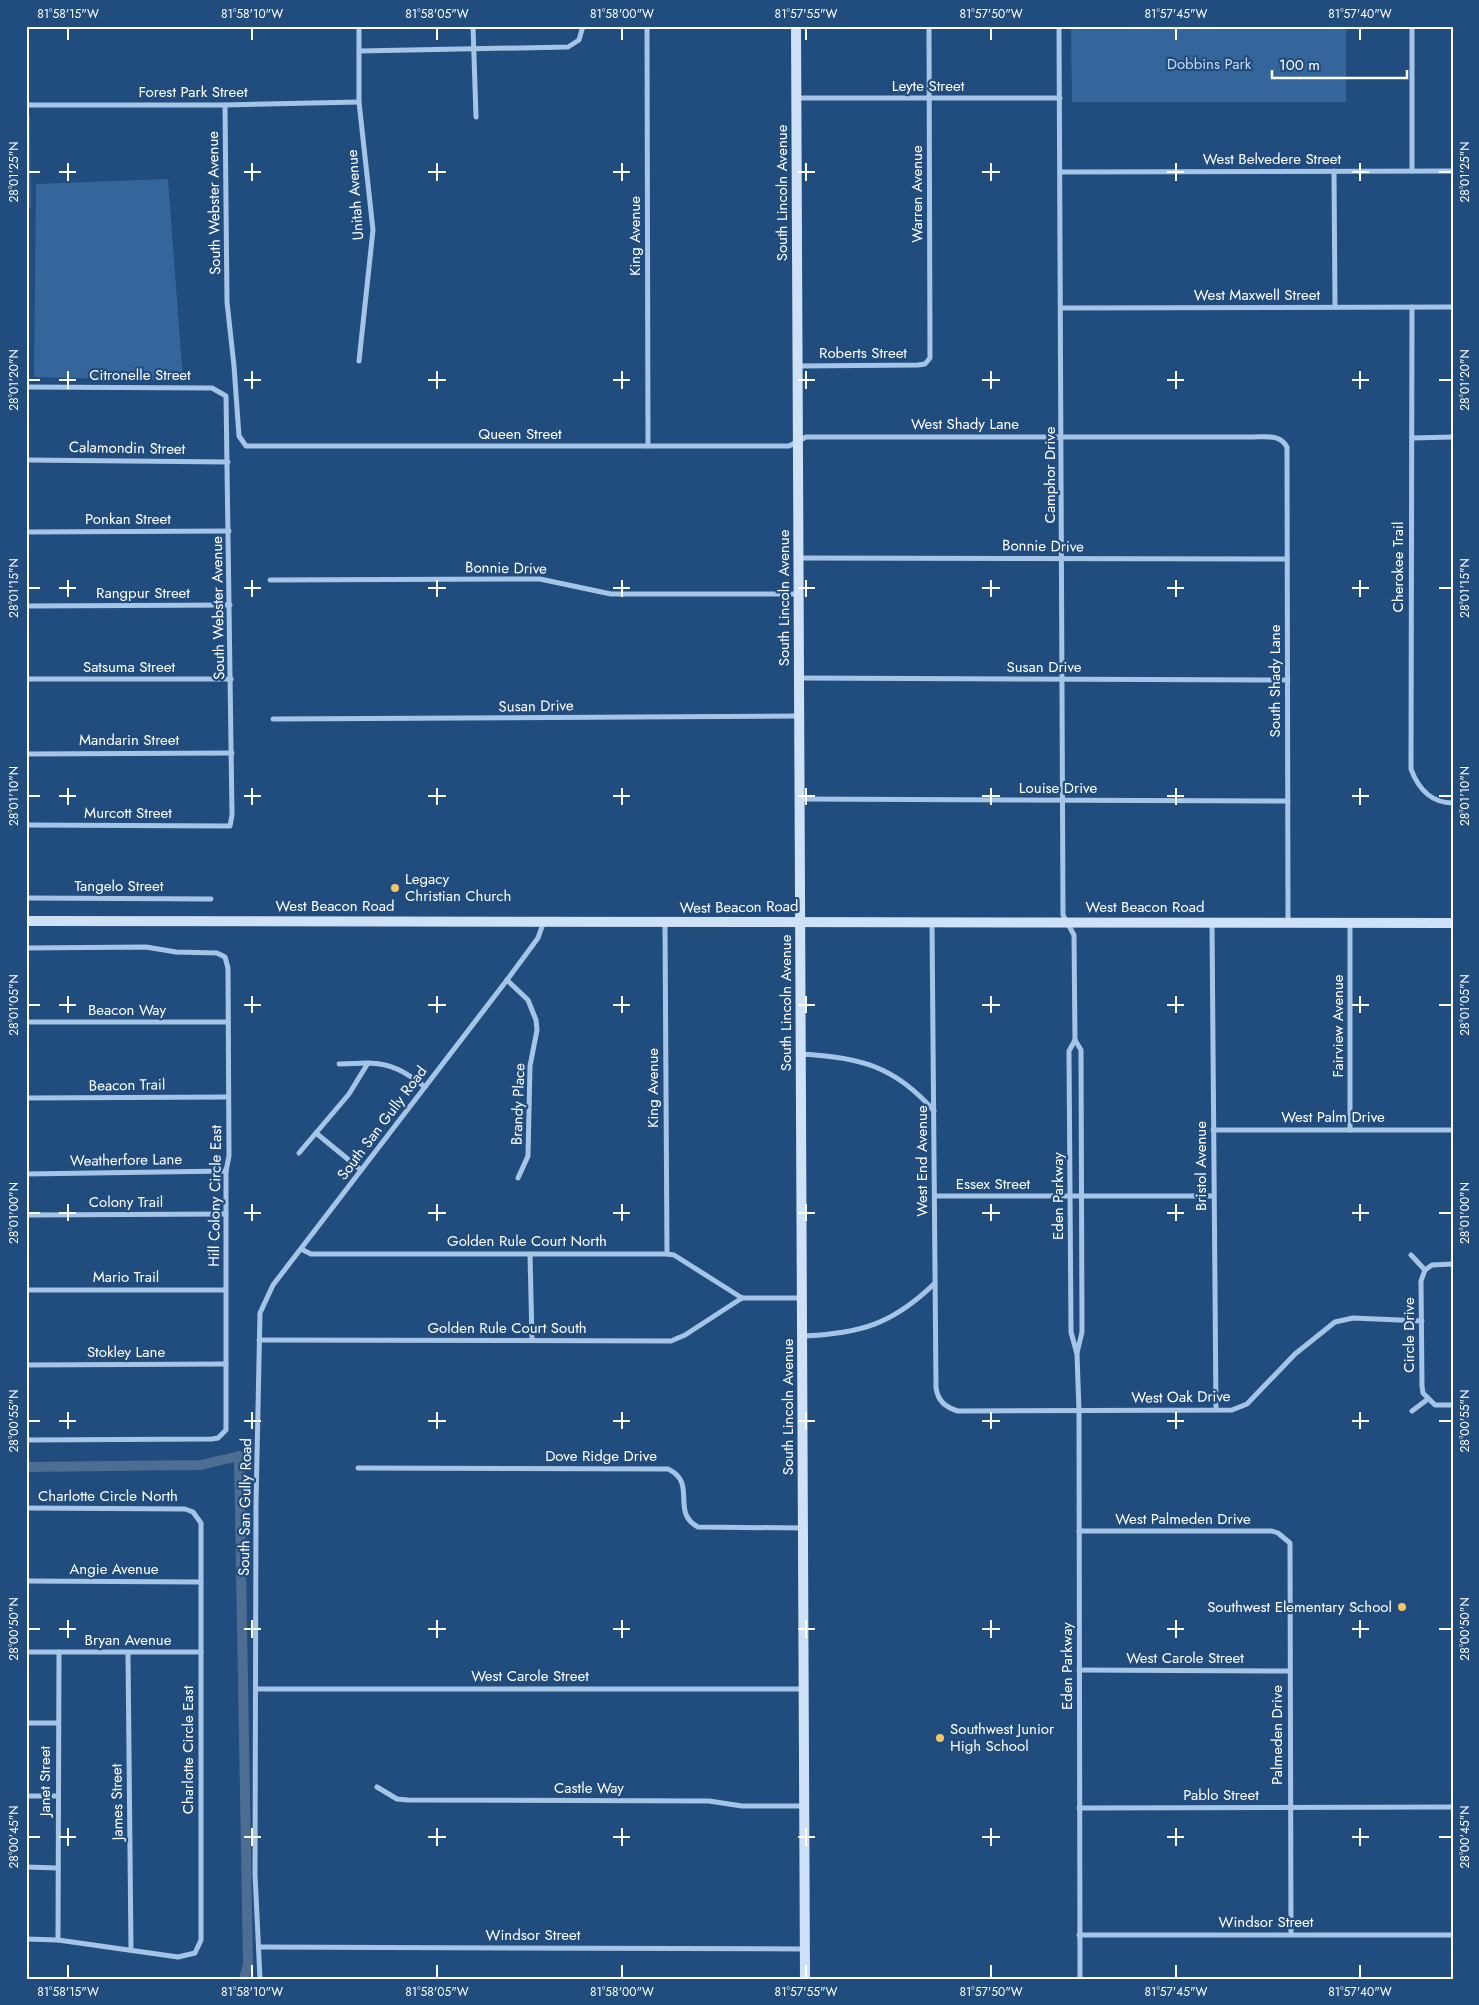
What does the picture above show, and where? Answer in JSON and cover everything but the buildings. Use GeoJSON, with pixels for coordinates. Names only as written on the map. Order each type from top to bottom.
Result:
{"type":"FeatureCollection","features":[{"type":"Feature","properties":{"kind":"street","name":"Unitah Avenue"},"geometry":{"type":"LineString","coordinates":[[359,26],[359,102],[373,230],[360,361]]}},
{"type":"Feature","properties":{"kind":"street"},"geometry":{"type":"LineString","coordinates":[[473,26],[476,117]]}},
{"type":"Feature","properties":{"kind":"street"},"geometry":{"type":"LineString","coordinates":[[359,51],[568,47],[579,40],[583,26]]}},
{"type":"Feature","properties":{"kind":"street","name":"King Avenue"},"geometry":{"type":"LineString","coordinates":[[647,26],[648,446]]}},
{"type":"Feature","properties":{"kind":"street","name":"South Lincoln Avenue"},"geometry":{"type":"LineString","coordinates":[[796,26],[800,558],[798,799],[801,922],[805,1979]]}},
{"type":"Feature","properties":{"kind":"street","name":"Warren Avenue"},"geometry":{"type":"LineString","coordinates":[[928,361],[930,355],[929,26]]}},
{"type":"Feature","properties":{"kind":"street","name":"Camphor Drive"},"geometry":{"type":"LineString","coordinates":[[1060,26],[1063,914],[1068,922]]}},
{"type":"Feature","properties":{"kind":"street"},"geometry":{"type":"LineString","coordinates":[[1412,26],[1412,171]]}},
{"type":"Feature","properties":{"kind":"street","name":"Leyte Street"},"geometry":{"type":"LineString","coordinates":[[797,98],[1060,98]]}},
{"type":"Feature","properties":{"kind":"street","name":"Forest Park Street"},"geometry":{"type":"LineString","coordinates":[[26,105],[225,105],[359,102]]}},
{"type":"Feature","properties":{"kind":"street","name":"South Webster Avenue"},"geometry":{"type":"LineString","coordinates":[[225,105],[229,331],[234,366],[239,436],[242,443]]}},
{"type":"Feature","properties":{"kind":"street"},"geometry":{"type":"LineString","coordinates":[[1334,171],[1335,307]]}},
{"type":"Feature","properties":{"kind":"street","name":"West Belvedere Street"},"geometry":{"type":"LineString","coordinates":[[1061,172],[1453,171]]}},
{"type":"Feature","properties":{"kind":"street","name":"Cherokee Trail"},"geometry":{"type":"LineString","coordinates":[[1412,307],[1411,769],[1418,785],[1427,794],[1440,801],[1453,802]]}},
{"type":"Feature","properties":{"kind":"street","name":"West Maxwell Street"},"geometry":{"type":"LineString","coordinates":[[1061,308],[1453,307]]}},
{"type":"Feature","properties":{"kind":"street","name":"Roberts Street"},"geometry":{"type":"LineString","coordinates":[[798,366],[918,365],[928,361]]}},
{"type":"Feature","properties":{"kind":"street","name":"Citronelle Street"},"geometry":{"type":"LineString","coordinates":[[26,387],[212,388],[222,392]]}},
{"type":"Feature","properties":{"kind":"street","name":"South Webster Avenue"},"geometry":{"type":"LineString","coordinates":[[222,392],[228,401],[232,753],[232,815],[230,826]]}},
{"type":"Feature","properties":{"kind":"street","name":"West Shady Lane"},"geometry":{"type":"LineString","coordinates":[[798,443],[806,438],[1253,437],[1276,438],[1283,441]]}},
{"type":"Feature","properties":{"kind":"street"},"geometry":{"type":"LineString","coordinates":[[1412,438],[1453,437]]}},
{"type":"Feature","properties":{"kind":"street","name":"South Shady Lane"},"geometry":{"type":"LineString","coordinates":[[1283,441],[1287,447],[1288,922]]}},
{"type":"Feature","properties":{"kind":"street","name":"Queen Street"},"geometry":{"type":"LineString","coordinates":[[242,443],[251,447],[789,446],[798,443]]}},
{"type":"Feature","properties":{"kind":"street","name":"Calamondin Street"},"geometry":{"type":"LineString","coordinates":[[26,460],[228,462]]}},
{"type":"Feature","properties":{"kind":"street","name":"Ponkan Street"},"geometry":{"type":"LineString","coordinates":[[26,532],[229,531]]}},
{"type":"Feature","properties":{"kind":"street","name":"Bonnie Drive"},"geometry":{"type":"LineString","coordinates":[[800,558],[1287,559]]}},
{"type":"Feature","properties":{"kind":"street","name":"Bonnie Drive"},"geometry":{"type":"LineString","coordinates":[[270,580],[540,579],[611,594],[799,594]]}},
{"type":"Feature","properties":{"kind":"street","name":"Rangpur Street"},"geometry":{"type":"LineString","coordinates":[[26,606],[230,605]]}},
{"type":"Feature","properties":{"kind":"street","name":"Susan Drive"},"geometry":{"type":"LineString","coordinates":[[799,678],[1288,680]]}},
{"type":"Feature","properties":{"kind":"street","name":"Satsuma Street"},"geometry":{"type":"LineString","coordinates":[[26,679],[231,679]]}},
{"type":"Feature","properties":{"kind":"street","name":"Susan Drive"},"geometry":{"type":"LineString","coordinates":[[273,719],[800,716]]}},
{"type":"Feature","properties":{"kind":"street","name":"Mandarin Street"},"geometry":{"type":"LineString","coordinates":[[26,754],[232,753]]}},
{"type":"Feature","properties":{"kind":"street","name":"Louise Drive"},"geometry":{"type":"LineString","coordinates":[[798,799],[1288,801]]}},
{"type":"Feature","properties":{"kind":"street","name":"Murcott Street"},"geometry":{"type":"LineString","coordinates":[[26,825],[230,826]]}},
{"type":"Feature","properties":{"kind":"street","name":"Tangelo Street"},"geometry":{"type":"LineString","coordinates":[[26,898],[211,899]]}},
{"type":"Feature","properties":{"kind":"street","name":"West Beacon Road"},"geometry":{"type":"LineString","coordinates":[[26,921],[544,921],[665,923],[1453,922]]}},
{"type":"Feature","properties":{"kind":"street","name":"South San Gully Road"},"geometry":{"type":"LineString","coordinates":[[260,1979],[256,1874],[259,1323],[263,1302],[273,1285],[538,938],[544,921]]}},
{"type":"Feature","properties":{"kind":"street","name":"West End Avenue"},"geometry":{"type":"LineString","coordinates":[[932,922],[936,1388],[940,1400]]}},
{"type":"Feature","properties":{"kind":"street","name":"Eden Parkway"},"geometry":{"type":"LineString","coordinates":[[1068,922],[1074,935],[1075,1040],[1069,1051],[1070,1196],[1071,1332],[1077,1354]]}},
{"type":"Feature","properties":{"kind":"street","name":"Bristol Avenue"},"geometry":{"type":"LineString","coordinates":[[1212,922],[1216,1410]]}},
{"type":"Feature","properties":{"kind":"street","name":"Fairview Avenue"},"geometry":{"type":"LineString","coordinates":[[1350,922],[1350,1130]]}},
{"type":"Feature","properties":{"kind":"street","name":"King Avenue"},"geometry":{"type":"LineString","coordinates":[[665,923],[667,1254]]}},
{"type":"Feature","properties":{"kind":"street","name":"Hill Colony Circle East"},"geometry":{"type":"LineString","coordinates":[[26,948],[146,947],[176,952],[217,953],[225,957],[228,968],[229,1156],[226,1171],[226,1430],[222,1435],[212,1439],[26,1440]]}},
{"type":"Feature","properties":{"kind":"street","name":"Brandy Place"},"geometry":{"type":"LineString","coordinates":[[507,980],[528,1000],[537,1030],[530,1066],[528,1156],[518,1178]]}},
{"type":"Feature","properties":{"kind":"street","name":"Beacon Way"},"geometry":{"type":"LineString","coordinates":[[26,1022],[228,1022]]}},
{"type":"Feature","properties":{"kind":"street","name":"Eden Parkway"},"geometry":{"type":"LineString","coordinates":[[1075,1040],[1081,1050],[1082,1196],[1082,1332],[1077,1354],[1080,1979]]}},
{"type":"Feature","properties":{"kind":"street"},"geometry":{"type":"LineString","coordinates":[[801,1054],[838,1056],[878,1067],[908,1085],[934,1112]]}},
{"type":"Feature","properties":{"kind":"street"},"geometry":{"type":"LineString","coordinates":[[298,1153],[349,1094],[368,1063]]}},
{"type":"Feature","properties":{"kind":"street"},"geometry":{"type":"LineString","coordinates":[[339,1064],[378,1063],[400,1069],[425,1087]]}},
{"type":"Feature","properties":{"kind":"street","name":"Beacon Trail"},"geometry":{"type":"LineString","coordinates":[[26,1098],[228,1097]]}},
{"type":"Feature","properties":{"kind":"street","name":"West Palm Drive"},"geometry":{"type":"LineString","coordinates":[[1213,1130],[1453,1130]]}},
{"type":"Feature","properties":{"kind":"street"},"geometry":{"type":"LineString","coordinates":[[316,1133],[361,1170]]}},
{"type":"Feature","properties":{"kind":"street","name":"Weatherfore Lane"},"geometry":{"type":"LineString","coordinates":[[26,1174],[226,1171]]}},
{"type":"Feature","properties":{"kind":"street","name":"Essex Street"},"geometry":{"type":"LineString","coordinates":[[935,1196],[1082,1196]]}},
{"type":"Feature","properties":{"kind":"street"},"geometry":{"type":"LineString","coordinates":[[1082,1196],[1214,1196]]}},
{"type":"Feature","properties":{"kind":"street","name":"Colony Trail"},"geometry":{"type":"LineString","coordinates":[[26,1214],[226,1214]]}},
{"type":"Feature","properties":{"kind":"street","name":"Golden Rule Court North"},"geometry":{"type":"LineString","coordinates":[[301,1249],[312,1254],[667,1254],[674,1255],[742,1298]]}},
{"type":"Feature","properties":{"kind":"street"},"geometry":{"type":"LineString","coordinates":[[530,1254],[532,1340]]}},
{"type":"Feature","properties":{"kind":"street"},"geometry":{"type":"LineString","coordinates":[[1412,1255],[1425,1270],[1432,1265],[1453,1264]]}},
{"type":"Feature","properties":{"kind":"street","name":"Circle Drive"},"geometry":{"type":"LineString","coordinates":[[1425,1270],[1421,1281],[1422,1386],[1428,1399]]}},
{"type":"Feature","properties":{"kind":"street"},"geometry":{"type":"LineString","coordinates":[[802,1336],[847,1333],[877,1324],[905,1308],[935,1283]]}},
{"type":"Feature","properties":{"kind":"street","name":"Mario Trail"},"geometry":{"type":"LineString","coordinates":[[26,1290],[225,1290]]}},
{"type":"Feature","properties":{"kind":"street"},"geometry":{"type":"LineString","coordinates":[[742,1298],[802,1298]]}},
{"type":"Feature","properties":{"kind":"street","name":"Golden Rule Court South"},"geometry":{"type":"LineString","coordinates":[[259,1340],[671,1341],[685,1335],[742,1298]]}},
{"type":"Feature","properties":{"kind":"street","name":"West Oak Drive"},"geometry":{"type":"LineString","coordinates":[[940,1400],[949,1408],[958,1411],[1232,1410],[1247,1404],[1295,1354],[1335,1322],[1353,1318],[1422,1321]]}},
{"type":"Feature","properties":{"kind":"street","name":"Stokley Lane"},"geometry":{"type":"LineString","coordinates":[[26,1365],[226,1364]]}},
{"type":"Feature","properties":{"kind":"street"},"geometry":{"type":"LineString","coordinates":[[1412,1410],[1428,1399],[1435,1405],[1453,1405]]}},
{"type":"Feature","properties":{"kind":"street","name":"Dove Ridge Drive"},"geometry":{"type":"LineString","coordinates":[[358,1468],[668,1469],[675,1472],[683,1483],[685,1513],[688,1519],[698,1527],[803,1528]]}},
{"type":"Feature","properties":{"kind":"street","name":"Charlotte Circle North"},"geometry":{"type":"LineString","coordinates":[[26,1508],[185,1509],[193,1512],[198,1517],[201,1535]]}},
{"type":"Feature","properties":{"kind":"street","name":"West Palmeden Drive"},"geometry":{"type":"LineString","coordinates":[[1079,1531],[1272,1531],[1284,1538]]}},
{"type":"Feature","properties":{"kind":"street","name":"Charlotte Circle East"},"geometry":{"type":"LineString","coordinates":[[131,1950],[185,1957],[195,1953],[201,1940],[201,1535]]}},
{"type":"Feature","properties":{"kind":"street","name":"Palmeden Drive"},"geometry":{"type":"LineString","coordinates":[[1284,1538],[1290,1543],[1291,1934]]}},
{"type":"Feature","properties":{"kind":"street","name":"Angie Avenue"},"geometry":{"type":"LineString","coordinates":[[26,1581],[201,1582]]}},
{"type":"Feature","properties":{"kind":"street","name":"Bryan Avenue"},"geometry":{"type":"LineString","coordinates":[[26,1652],[200,1652]]}},
{"type":"Feature","properties":{"kind":"street","name":"Janet Street"},"geometry":{"type":"LineString","coordinates":[[58,1940],[59,1652]]}},
{"type":"Feature","properties":{"kind":"street","name":"James Street"},"geometry":{"type":"LineString","coordinates":[[128,1653],[131,1950]]}},
{"type":"Feature","properties":{"kind":"street","name":"West Carole Street"},"geometry":{"type":"LineString","coordinates":[[1079,1670],[1290,1671]]}},
{"type":"Feature","properties":{"kind":"street","name":"West Carole Street"},"geometry":{"type":"LineString","coordinates":[[257,1689],[804,1689]]}},
{"type":"Feature","properties":{"kind":"street"},"geometry":{"type":"LineString","coordinates":[[26,1723],[58,1723]]}},
{"type":"Feature","properties":{"kind":"street","name":"Castle Way"},"geometry":{"type":"LineString","coordinates":[[377,1787],[398,1799],[408,1800],[709,1800],[742,1806],[804,1806]]}},
{"type":"Feature","properties":{"kind":"street"},"geometry":{"type":"LineString","coordinates":[[26,1796],[58,1796]]}},
{"type":"Feature","properties":{"kind":"street","name":"Pablo Street"},"geometry":{"type":"LineString","coordinates":[[1079,1808],[1453,1807]]}},
{"type":"Feature","properties":{"kind":"street"},"geometry":{"type":"LineString","coordinates":[[26,1868],[58,1868]]}},
{"type":"Feature","properties":{"kind":"street","name":"Windsor Street"},"geometry":{"type":"LineString","coordinates":[[1080,1935],[1453,1935]]}},
{"type":"Feature","properties":{"kind":"street"},"geometry":{"type":"LineString","coordinates":[[26,1939],[58,1940],[131,1950]]}},
{"type":"Feature","properties":{"kind":"street","name":"Windsor Street"},"geometry":{"type":"LineString","coordinates":[[260,1947],[805,1948]]}},
{"type":"Feature","properties":{"kind":"green space","name":"Dobbins Park"},"geometry":{"type":"Polygon","coordinates":[[[1071,26],[1346,26],[1346,102],[1072,102],[1071,26]]]}},
{"type":"Feature","properties":{"kind":"green space"},"geometry":{"type":"Polygon","coordinates":[[[26,115],[30,115],[31,207],[26,212],[26,115]]]}},
{"type":"Feature","properties":{"kind":"green space"},"geometry":{"type":"Polygon","coordinates":[[[168,179],[183,381],[34,377],[36,184],[168,179]]]}},
{"type":"Feature","properties":{"kind":"waterway"},"geometry":{"type":"LineString","coordinates":[[26,1467],[201,1465],[239,1456],[248,1964],[244,1979]]}},
{"type":"Feature","properties":{"kind":"place","name":"Legacy Christian Church"},"geometry":{"type":"Point","coordinates":[395,888]}},
{"type":"Feature","properties":{"kind":"place","name":"Southwest Elementary School"},"geometry":{"type":"Point","coordinates":[1402,1607]}},
{"type":"Feature","properties":{"kind":"place","name":"Southwest Junior High School"},"geometry":{"type":"Point","coordinates":[940,1738]}}]}
